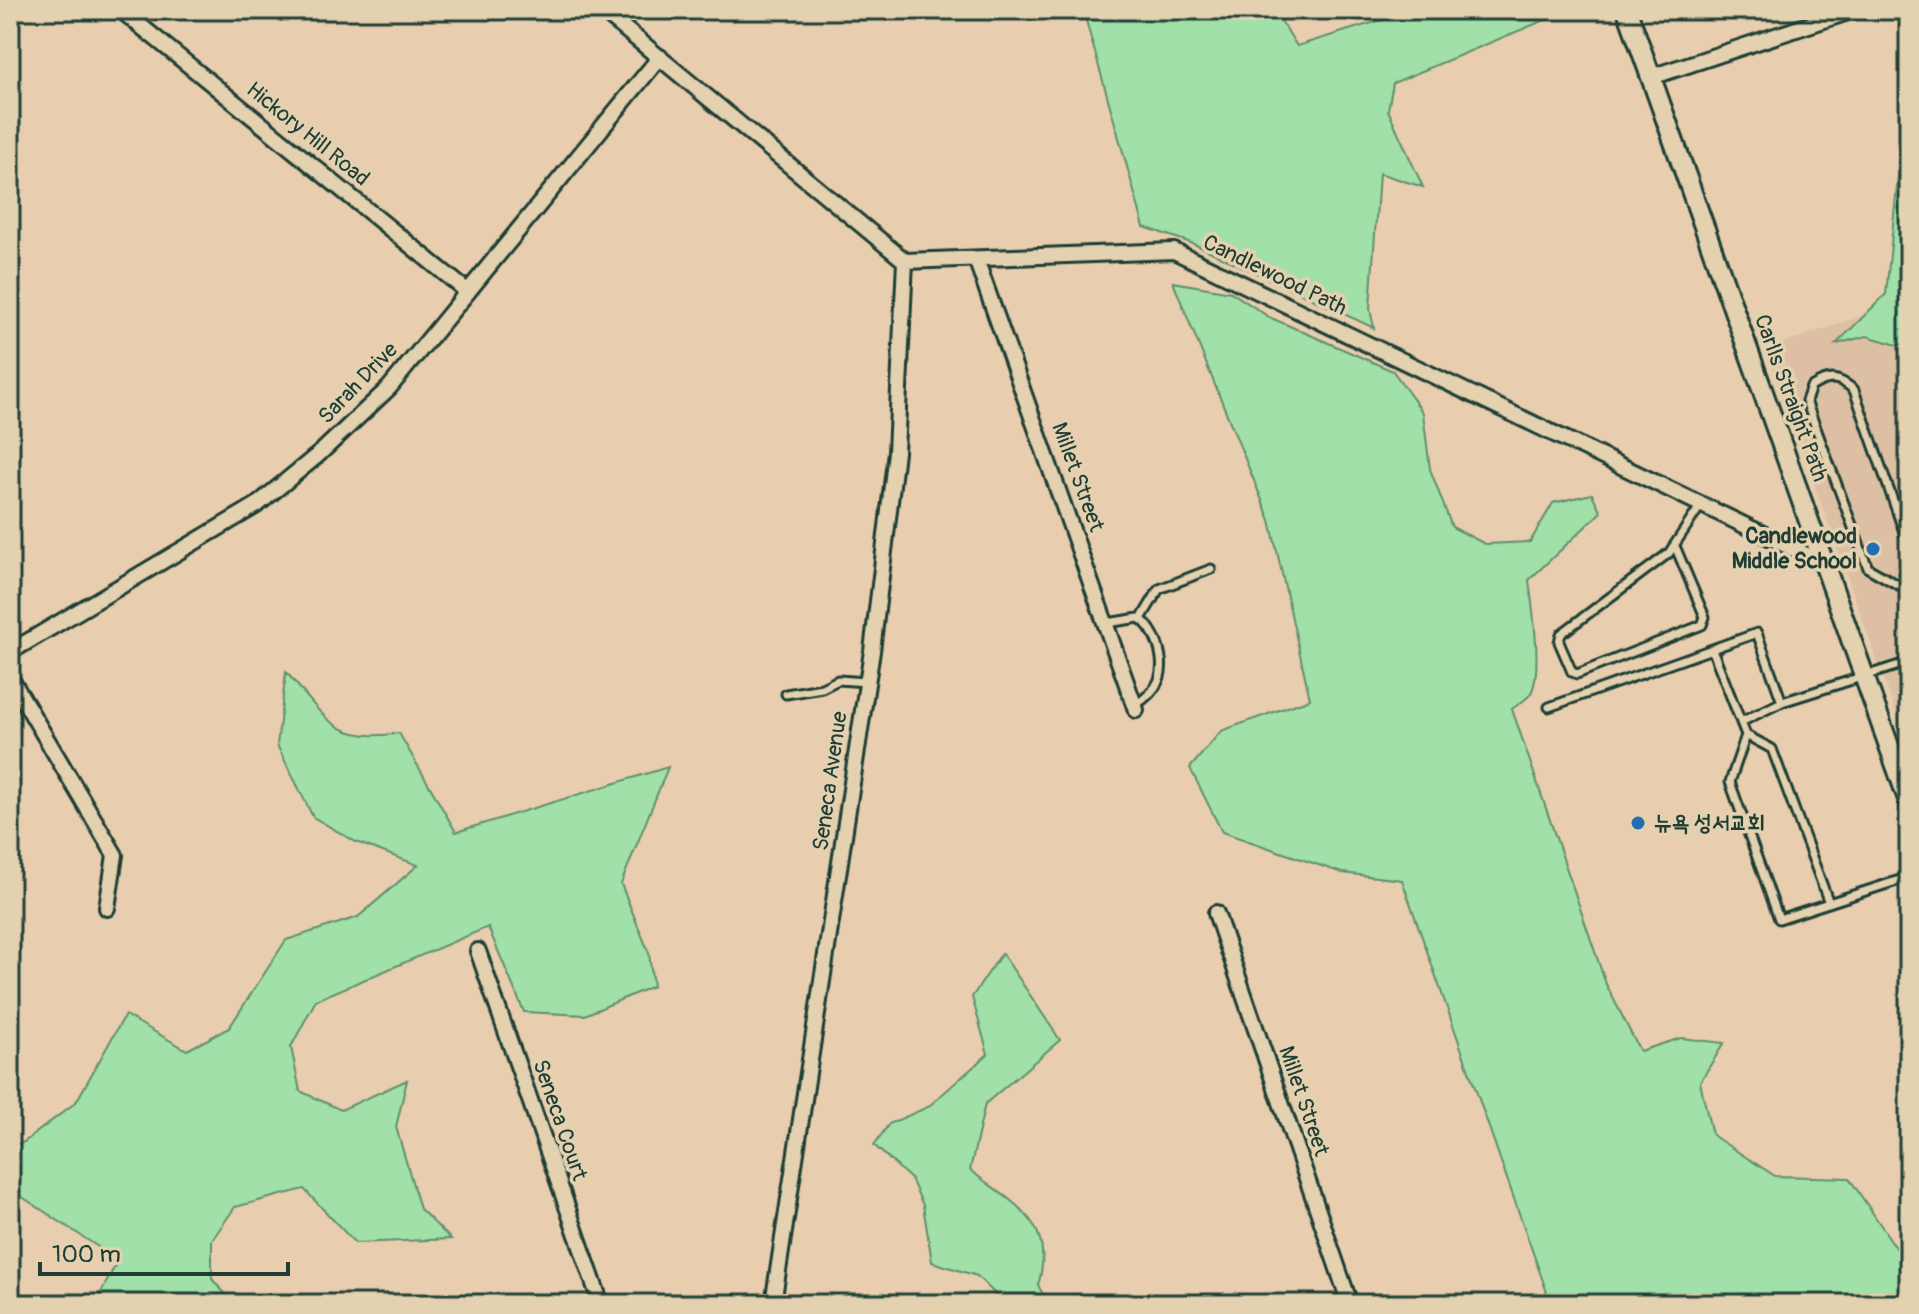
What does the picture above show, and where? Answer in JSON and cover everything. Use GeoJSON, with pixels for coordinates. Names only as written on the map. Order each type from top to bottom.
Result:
{"type":"FeatureCollection","features":[{"type":"Feature","properties":{"kind":"street","name":"Hickory Hill Road"},"geometry":{"type":"LineString","coordinates":[[121,10],[468,292]]}},
{"type":"Feature","properties":{"kind":"street"},"geometry":{"type":"LineString","coordinates":[[602,10],[905,261]]}},
{"type":"Feature","properties":{"kind":"street","name":"Carlls Straight Path"},"geometry":{"type":"LineString","coordinates":[[1627,10],[1909,802]]}},
{"type":"Feature","properties":{"kind":"street"},"geometry":{"type":"LineString","coordinates":[[1651,77],[1854,10]]}},
{"type":"Feature","properties":{"kind":"street","name":"Sarah Drive"},"geometry":{"type":"LineString","coordinates":[[10,652],[257,505],[319,454],[389,388],[660,57]]}},
{"type":"Feature","properties":{"kind":"street","name":"Candlewood Path"},"geometry":{"type":"LineString","coordinates":[[905,261],[1174,251],[1825,564]]}},
{"type":"Feature","properties":{"kind":"street","name":"Millet Street"},"geometry":{"type":"LineString","coordinates":[[976,259],[1135,708]]}},
{"type":"Feature","properties":{"kind":"street","name":"Seneca Avenue"},"geometry":{"type":"LineString","coordinates":[[773,1304],[867,682],[896,452],[905,261]]}},
{"type":"Feature","properties":{"kind":"street"},"geometry":{"type":"LineString","coordinates":[[10,677],[115,855],[107,908]]}},
{"type":"Feature","properties":{"kind":"street","name":"Millet Street"},"geometry":{"type":"LineString","coordinates":[[1216,913],[1350,1304]]}},
{"type":"Feature","properties":{"kind":"street","name":"Seneca Court"},"geometry":{"type":"LineString","coordinates":[[478,951],[601,1304]]}},
{"type":"Feature","properties":{"kind":"lane"},"geometry":{"type":"LineString","coordinates":[[1909,546],[1854,390],[1841,378],[1826,378],[1811,387],[1806,401],[1868,568],[1909,591]]}},
{"type":"Feature","properties":{"kind":"lane"},"geometry":{"type":"LineString","coordinates":[[1675,546],[1705,617],[1702,625],[1577,674],[1572,672],[1559,642],[1561,634],[1675,546],[1701,505]]}},
{"type":"Feature","properties":{"kind":"lane"},"geometry":{"type":"LineString","coordinates":[[1141,619],[1159,589],[1211,569]]}},
{"type":"Feature","properties":{"kind":"lane"},"geometry":{"type":"LineString","coordinates":[[1107,623],[1133,617],[1141,619],[1154,634],[1164,665],[1158,685],[1135,708]]}},
{"type":"Feature","properties":{"kind":"lane"},"geometry":{"type":"LineString","coordinates":[[1549,707],[1757,633],[1782,702]]}},
{"type":"Feature","properties":{"kind":"lane"},"geometry":{"type":"LineString","coordinates":[[1712,649],[1746,735],[1730,782],[1779,919],[1909,877]]}},
{"type":"Feature","properties":{"kind":"lane"},"geometry":{"type":"LineString","coordinates":[[1741,722],[1782,702],[1909,662]]}},
{"type":"Feature","properties":{"kind":"lane"},"geometry":{"type":"LineString","coordinates":[[786,694],[822,688],[838,680],[867,682]]}},
{"type":"Feature","properties":{"kind":"lane"},"geometry":{"type":"LineString","coordinates":[[1746,735],[1772,749],[1829,903]]}},
{"type":"Feature","properties":{"kind":"shaded area","name":"Candlewood Middle School"},"geometry":{"type":"Polygon","coordinates":[[[1909,299],[1909,750],[1766,349],[1909,299]]]}},
{"type":"Feature","properties":{"kind":"green space"},"geometry":{"type":"Polygon","coordinates":[[[1083,10],[1274,10],[1297,46],[1414,10],[1569,10],[1393,83],[1388,110],[1423,187],[1379,173],[1370,309],[1374,328],[1194,244],[1144,227],[1083,10]]]}},
{"type":"Feature","properties":{"kind":"green space"},"geometry":{"type":"Polygon","coordinates":[[[1909,143],[1909,343],[1897,345],[1867,336],[1836,344],[1886,294],[1901,146],[1909,143]]]}},
{"type":"Feature","properties":{"kind":"green space"},"geometry":{"type":"Polygon","coordinates":[[[1173,282],[1231,292],[1269,317],[1393,371],[1423,413],[1430,469],[1452,527],[1485,544],[1530,542],[1553,503],[1592,494],[1601,512],[1529,580],[1536,637],[1536,669],[1530,695],[1512,709],[1606,984],[1640,1051],[1681,1038],[1724,1043],[1700,1082],[1712,1135],[1775,1176],[1849,1178],[1909,1267],[1909,1304],[1551,1304],[1402,880],[1342,873],[1222,832],[1190,768],[1221,731],[1310,699],[1270,520],[1173,282]]]}},
{"type":"Feature","properties":{"kind":"green space"},"geometry":{"type":"Polygon","coordinates":[[[286,672],[322,714],[345,730],[377,735],[399,733],[456,832],[668,767],[621,884],[649,953],[653,986],[585,1015],[524,1012],[488,927],[316,1000],[291,1047],[300,1091],[341,1110],[407,1080],[396,1127],[420,1209],[451,1239],[355,1243],[304,1189],[235,1207],[212,1240],[212,1279],[234,1304],[95,1304],[118,1260],[10,1189],[10,1147],[24,1142],[76,1102],[125,1015],[187,1050],[229,1028],[286,940],[358,917],[418,865],[356,842],[313,817],[277,745],[286,672]]]}},
{"type":"Feature","properties":{"kind":"green space"},"geometry":{"type":"Polygon","coordinates":[[[1002,953],[1060,1040],[985,1104],[970,1170],[1015,1204],[1036,1229],[1042,1263],[1038,1285],[1048,1304],[1005,1304],[977,1276],[932,1262],[923,1205],[911,1179],[874,1145],[889,1124],[928,1107],[988,1054],[972,997],[1002,953]]]}},
{"type":"Feature","properties":{"kind":"place","name":"Candlewood Middle School"},"geometry":{"type":"Point","coordinates":[1873,549]}},
{"type":"Feature","properties":{"kind":"place","name":"뉴욕 성서교회"},"geometry":{"type":"Point","coordinates":[1638,823]}}]}
